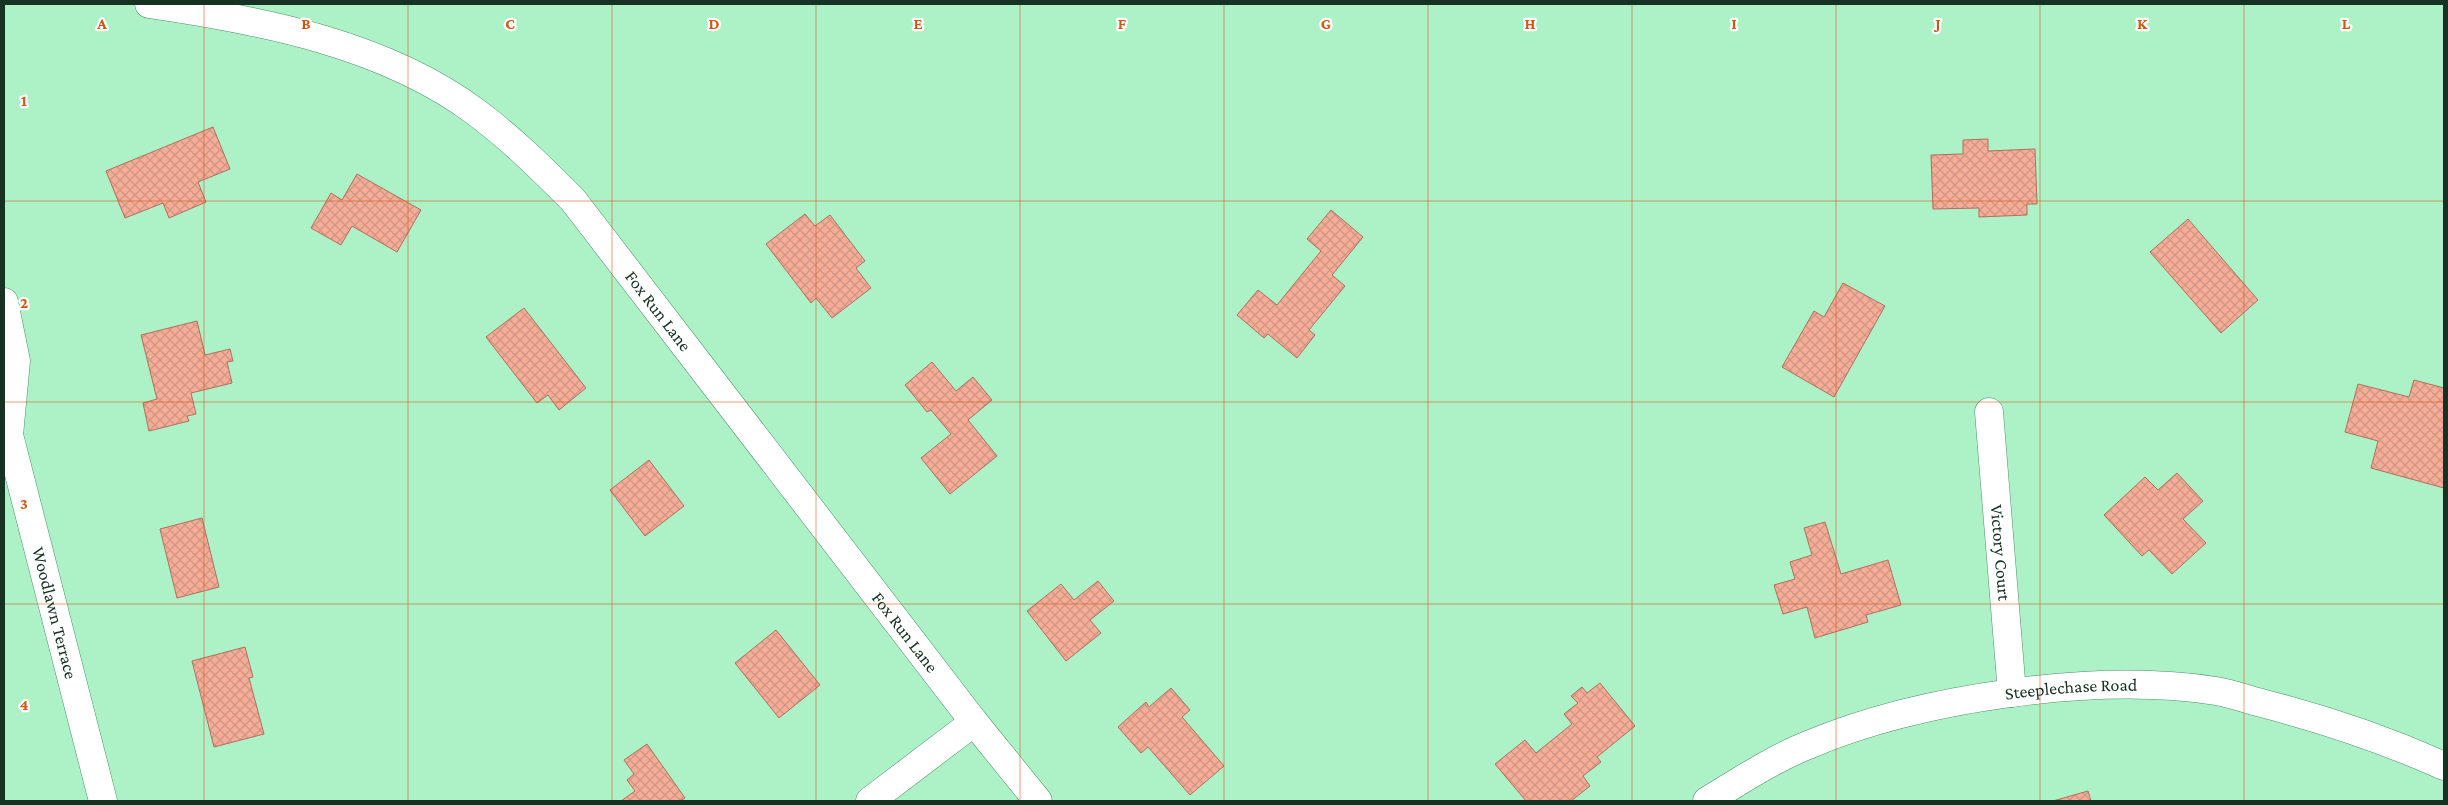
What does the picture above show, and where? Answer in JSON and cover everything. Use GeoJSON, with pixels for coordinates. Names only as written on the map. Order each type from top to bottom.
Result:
{"type":"FeatureCollection","features":[{"type":"Feature","properties":{"kind":"street","name":"Fox Run Lane"},"geometry":{"type":"LineString","coordinates":[[148,4],[216,14],[291,31],[384,60],[420,78],[476,112],[527,153],[573,200],[974,722],[1038,801]]}},
{"type":"Feature","properties":{"kind":"street","name":"Woodlawn Terrace"},"geometry":{"type":"LineString","coordinates":[[4,302],[16,360],[6,432],[103,801]]}},
{"type":"Feature","properties":{"kind":"street","name":"Victory Court"},"geometry":{"type":"LineString","coordinates":[[1989,412],[2012,693]]}},
{"type":"Feature","properties":{"kind":"street","name":"Steeplechase Road"},"geometry":{"type":"LineString","coordinates":[[1707,801],[1753,773],[1808,745],[1876,720],[2012,693],[2082,687],[2149,686],[2216,692],[2314,717],[2410,751],[2444,766]]}},
{"type":"Feature","properties":{"kind":"street"},"geometry":{"type":"LineString","coordinates":[[870,801],[974,722]]}},
{"type":"Feature","properties":{"kind":"building"},"geometry":{"type":"Polygon","coordinates":[[[213,127],[230,169],[198,182],[206,202],[169,218],[163,203],[125,218],[106,171],[213,127]]]}},
{"type":"Feature","properties":{"kind":"building"},"geometry":{"type":"Polygon","coordinates":[[[1988,139],[1988,151],[2035,149],[2037,204],[2027,204],[2027,215],[1979,217],[1979,208],[1933,209],[1931,155],[1963,154],[1963,140],[1988,139]]]}},
{"type":"Feature","properties":{"kind":"building"},"geometry":{"type":"Polygon","coordinates":[[[357,174],[421,210],[397,252],[352,226],[341,245],[311,228],[331,193],[342,200],[357,174]]]}},
{"type":"Feature","properties":{"kind":"building"},"geometry":{"type":"Polygon","coordinates":[[[1331,210],[1363,237],[1332,275],[1345,286],[1309,330],[1315,335],[1297,358],[1268,334],[1264,338],[1237,315],[1258,290],[1277,305],[1321,251],[1307,239],[1331,210]]]}},
{"type":"Feature","properties":{"kind":"building"},"geometry":{"type":"Polygon","coordinates":[[[805,214],[815,226],[830,215],[865,261],[856,268],[871,288],[832,318],[816,298],[811,303],[766,244],[805,214]]]}},
{"type":"Feature","properties":{"kind":"building"},"geometry":{"type":"Polygon","coordinates":[[[2188,219],[2258,300],[2221,333],[2150,252],[2188,219]]]}},
{"type":"Feature","properties":{"kind":"building"},"geometry":{"type":"Polygon","coordinates":[[[1843,283],[1885,306],[1834,397],[1782,367],[1814,311],[1824,317],[1843,283]]]}},
{"type":"Feature","properties":{"kind":"building"},"geometry":{"type":"Polygon","coordinates":[[[524,308],[586,388],[559,410],[548,395],[537,403],[486,337],[524,308]]]}},
{"type":"Feature","properties":{"kind":"building"},"geometry":{"type":"Polygon","coordinates":[[[197,321],[205,355],[230,349],[233,361],[227,362],[232,383],[191,393],[196,414],[187,416],[189,421],[149,431],[143,403],[157,399],[141,335],[197,321]]]}},
{"type":"Feature","properties":{"kind":"building"},"geometry":{"type":"Polygon","coordinates":[[[932,362],[956,391],[973,377],[992,400],[968,420],[997,456],[950,494],[921,458],[951,434],[931,410],[927,412],[905,385],[932,362]]]}},
{"type":"Feature","properties":{"kind":"building"},"geometry":{"type":"Polygon","coordinates":[[[2414,380],[2444,388],[2444,488],[2371,468],[2378,441],[2345,432],[2358,384],[2409,397],[2414,380]]]}},
{"type":"Feature","properties":{"kind":"building"},"geometry":{"type":"Polygon","coordinates":[[[649,460],[684,506],[645,536],[610,490],[649,460]]]}},
{"type":"Feature","properties":{"kind":"building"},"geometry":{"type":"Polygon","coordinates":[[[2177,473],[2203,501],[2183,519],[2206,543],[2172,574],[2149,550],[2142,556],[2104,515],[2145,477],[2158,490],[2177,473]]]}},
{"type":"Feature","properties":{"kind":"building"},"geometry":{"type":"Polygon","coordinates":[[[202,518],[219,587],[177,598],[160,529],[202,518]]]}},
{"type":"Feature","properties":{"kind":"building"},"geometry":{"type":"Polygon","coordinates":[[[1825,522],[1841,574],[1888,560],[1901,605],[1866,615],[1868,622],[1815,638],[1807,607],[1783,614],[1774,585],[1795,579],[1790,562],[1812,555],[1804,528],[1825,522]]]}},
{"type":"Feature","properties":{"kind":"building"},"geometry":{"type":"Polygon","coordinates":[[[1098,581],[1114,601],[1090,620],[1101,633],[1066,661],[1027,611],[1061,584],[1074,600],[1098,581]]]}},
{"type":"Feature","properties":{"kind":"building"},"geometry":{"type":"Polygon","coordinates":[[[776,630],[820,685],[779,718],[735,663],[776,630]]]}},
{"type":"Feature","properties":{"kind":"building"},"geometry":{"type":"Polygon","coordinates":[[[245,647],[253,677],[249,678],[264,734],[214,747],[192,661],[245,647]]]}},
{"type":"Feature","properties":{"kind":"building"},"geometry":{"type":"Polygon","coordinates":[[[1600,683],[1635,726],[1597,757],[1601,762],[1583,776],[1590,786],[1571,801],[1526,801],[1495,764],[1525,740],[1536,753],[1572,724],[1564,714],[1578,703],[1571,696],[1582,687],[1587,693],[1600,683]]]}},
{"type":"Feature","properties":{"kind":"building"},"geometry":{"type":"Polygon","coordinates":[[[1171,688],[1190,710],[1182,717],[1224,766],[1190,795],[1148,747],[1141,753],[1118,727],[1146,702],[1149,707],[1171,688]]]}},
{"type":"Feature","properties":{"kind":"building"},"geometry":{"type":"Polygon","coordinates":[[[647,744],[685,798],[680,801],[621,801],[635,791],[627,780],[634,774],[624,760],[647,744]]]}},
{"type":"Feature","properties":{"kind":"building"},"geometry":{"type":"Polygon","coordinates":[[[2088,791],[2091,801],[2053,801],[2088,791]]]}}]}
